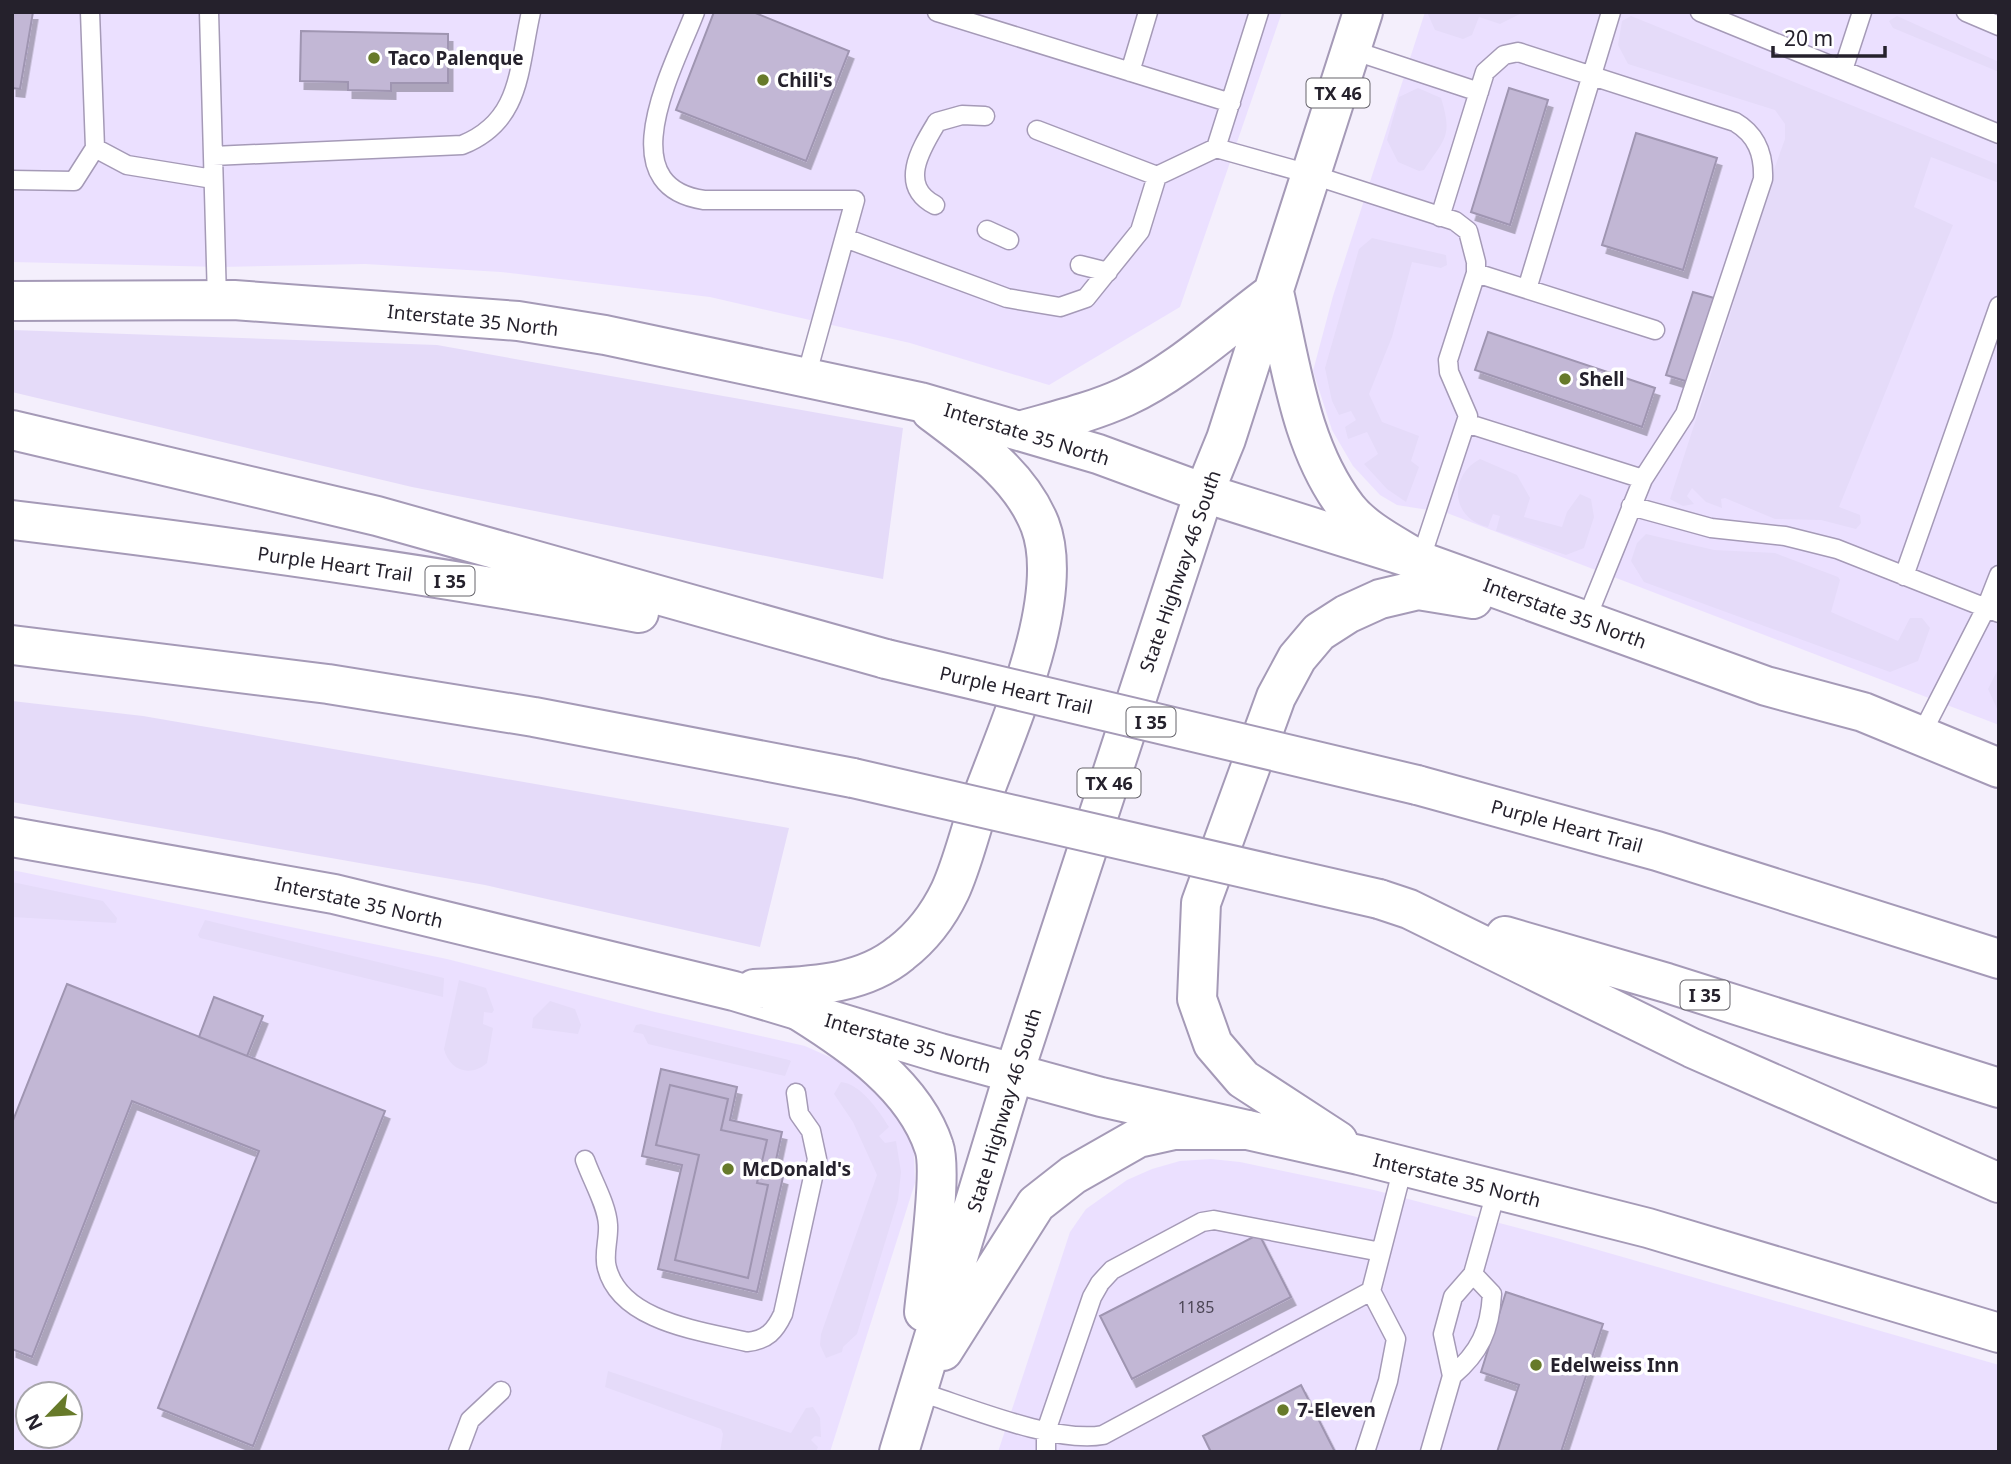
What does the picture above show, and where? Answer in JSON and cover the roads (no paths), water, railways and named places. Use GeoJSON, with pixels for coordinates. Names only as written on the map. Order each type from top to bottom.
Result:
{"type":"FeatureCollection","features":[{"type":"Feature","properties":{"kind":"main road","name":"State Highway 46 South"},"geometry":{"type":"LineString","coordinates":[[899,1452],[1014,1073],[1204,493],[1226,439],[1363,12]]}},
{"type":"Feature","properties":{"kind":"main road"},"geometry":{"type":"LineString","coordinates":[[1023,430],[1095,410],[1128,396],[1164,373],[1274,292],[1309,437],[1326,473],[1347,508],[1371,530],[1420,561]]}},
{"type":"Feature","properties":{"kind":"main road","name":"Interstate 35 North"},"geometry":{"type":"LineString","coordinates":[[12,301],[217,300],[518,321],[806,377],[919,402],[1023,430],[1204,493],[1420,561],[1766,686],[1863,712],[1999,768]]}},
{"type":"Feature","properties":{"kind":"main road"},"geometry":{"type":"LineString","coordinates":[[734,991],[828,983],[860,976],[899,955],[928,929],[951,890],[1027,674],[1042,615],[1049,564],[1040,526],[1006,472],[919,402]]}},
{"type":"Feature","properties":{"kind":"main road"},"geometry":{"type":"LineString","coordinates":[[12,430],[377,516],[886,659]]}},
{"type":"Feature","properties":{"kind":"main road","name":"Purple Heart Trail"},"geometry":{"type":"LineString","coordinates":[[12,520],[167,539],[530,593],[886,659],[1417,785],[1657,850],[1999,959]]}},
{"type":"Feature","properties":{"kind":"main road"},"geometry":{"type":"LineString","coordinates":[[1359,1156],[1243,1079],[1213,1044],[1197,999],[1201,903],[1276,696],[1297,658],[1319,632],[1347,614],[1380,599],[1418,590],[1572,616]]}},
{"type":"Feature","properties":{"kind":"main road","name":"I 35"},"geometry":{"type":"LineString","coordinates":[[12,645],[328,684],[534,717],[853,778],[1394,904],[1680,987],[1999,1088]]}},
{"type":"Feature","properties":{"kind":"main road","name":"Interstate 35 North"},"geometry":{"type":"LineString","coordinates":[[12,837],[334,894],[734,991],[1014,1073],[1648,1228],[1999,1333]]}},
{"type":"Feature","properties":{"kind":"main road"},"geometry":{"type":"LineString","coordinates":[[1394,904],[1692,1048],[1999,1183]]}},
{"type":"Feature","properties":{"kind":"main road"},"geometry":{"type":"LineString","coordinates":[[801,1012],[851,1043],[883,1071],[912,1107],[935,1148],[936,1181],[917,1391]]}},
{"type":"Feature","properties":{"kind":"main road"},"geometry":{"type":"LineString","coordinates":[[917,1391],[1037,1204],[1073,1175],[1138,1138],[1174,1130],[1247,1130]]}},
{"type":"Feature","properties":{"kind":"lane"},"geometry":{"type":"LineString","coordinates":[[12,180],[74,181],[95,148],[90,12]]}},
{"type":"Feature","properties":{"kind":"lane"},"geometry":{"type":"LineString","coordinates":[[209,12],[217,300]]}},
{"type":"Feature","properties":{"kind":"lane"},"geometry":{"type":"LineString","coordinates":[[213,156],[462,145],[483,137],[508,109],[531,12]]}},
{"type":"Feature","properties":{"kind":"lane"},"geometry":{"type":"LineString","coordinates":[[695,12],[652,129],[653,156],[663,180],[681,194],[704,200],[855,200],[806,377]]}},
{"type":"Feature","properties":{"kind":"lane"},"geometry":{"type":"LineString","coordinates":[[937,12],[1231,103]]}},
{"type":"Feature","properties":{"kind":"lane"},"geometry":{"type":"LineString","coordinates":[[1130,72],[1148,12]]}},
{"type":"Feature","properties":{"kind":"lane"},"geometry":{"type":"LineString","coordinates":[[1216,148],[1259,12]]}},
{"type":"Feature","properties":{"kind":"lane"},"geometry":{"type":"LineString","coordinates":[[1527,289],[1611,12]]}},
{"type":"Feature","properties":{"kind":"lane"},"geometry":{"type":"LineString","coordinates":[[1700,12],[1999,134]]}},
{"type":"Feature","properties":{"kind":"lane"},"geometry":{"type":"LineString","coordinates":[[1843,70],[1862,12]]}},
{"type":"Feature","properties":{"kind":"lane"},"geometry":{"type":"LineString","coordinates":[[1966,12],[1999,26]]}},
{"type":"Feature","properties":{"kind":"lane"},"geometry":{"type":"LineString","coordinates":[[1352,50],[1479,92]]}},
{"type":"Feature","properties":{"kind":"lane"},"geometry":{"type":"LineString","coordinates":[[1440,217],[1485,72],[1493,62],[1518,52],[1735,122],[1753,137],[1763,168],[1763,179],[1685,414],[1643,479],[1572,616]]}},
{"type":"Feature","properties":{"kind":"lane"},"geometry":{"type":"LineString","coordinates":[[935,205],[926,200],[915,179],[916,156],[937,121],[962,115],[985,116]]}},
{"type":"Feature","properties":{"kind":"lane"},"geometry":{"type":"LineString","coordinates":[[1037,130],[1157,176],[1216,148],[1313,174],[1455,220],[1468,231],[1475,253],[1476,273],[1448,360],[1450,372],[1466,410],[1466,423],[1420,561]]}},
{"type":"Feature","properties":{"kind":"lane"},"geometry":{"type":"LineString","coordinates":[[95,148],[127,164],[213,179]]}},
{"type":"Feature","properties":{"kind":"lane"},"geometry":{"type":"LineString","coordinates":[[845,238],[1007,298],[1060,307],[1086,298],[1140,231],[1157,176]]}},
{"type":"Feature","properties":{"kind":"lane"},"geometry":{"type":"LineString","coordinates":[[987,230],[1009,240]]}},
{"type":"Feature","properties":{"kind":"lane"},"geometry":{"type":"LineString","coordinates":[[1080,265],[1108,272]]}},
{"type":"Feature","properties":{"kind":"lane"},"geometry":{"type":"LineString","coordinates":[[1476,273],[1655,330]]}},
{"type":"Feature","properties":{"kind":"lane"},"geometry":{"type":"LineString","coordinates":[[1904,576],[1999,306]]}},
{"type":"Feature","properties":{"kind":"lane"},"geometry":{"type":"LineString","coordinates":[[1466,423],[1643,479]]}},
{"type":"Feature","properties":{"kind":"lane"},"geometry":{"type":"LineString","coordinates":[[1631,506],[1711,528],[1785,536],[1824,545],[1992,610]]}},
{"type":"Feature","properties":{"kind":"lane"},"geometry":{"type":"LineString","coordinates":[[1920,737],[1992,610],[1999,575]]}},
{"type":"Feature","properties":{"kind":"lane"},"geometry":{"type":"LineString","coordinates":[[585,1160],[608,1223],[606,1267],[624,1294],[638,1308],[663,1321],[747,1342],[758,1340],[769,1336],[783,1314],[817,1159],[816,1141],[799,1114],[796,1093]]}},
{"type":"Feature","properties":{"kind":"lane"},"geometry":{"type":"LineString","coordinates":[[1365,1452],[1388,1381],[1396,1339],[1371,1291],[1402,1167]]}},
{"type":"Feature","properties":{"kind":"lane"},"geometry":{"type":"LineString","coordinates":[[1452,1376],[1446,1360],[1443,1334],[1453,1297],[1474,1274],[1496,1192]]}},
{"type":"Feature","properties":{"kind":"lane"},"geometry":{"type":"LineString","coordinates":[[1046,1452],[1046,1431],[1092,1297],[1112,1270],[1202,1222],[1231,1221],[1381,1252]]}},
{"type":"Feature","properties":{"kind":"lane"},"geometry":{"type":"LineString","coordinates":[[1430,1452],[1452,1376],[1472,1359],[1491,1315],[1492,1294],[1474,1274]]}},
{"type":"Feature","properties":{"kind":"lane"},"geometry":{"type":"LineString","coordinates":[[917,1391],[1046,1431],[1081,1438],[1113,1431],[1371,1291]]}},
{"type":"Feature","properties":{"kind":"lane"},"geometry":{"type":"LineString","coordinates":[[458,1452],[470,1420],[501,1391]]}},
{"type":"Feature","properties":{"kind":"place","name":"Taco Palenque"},"geometry":{"type":"Point","coordinates":[374,58]}},
{"type":"Feature","properties":{"kind":"place","name":"Chili's"},"geometry":{"type":"Point","coordinates":[763,80]}},
{"type":"Feature","properties":{"kind":"place","name":"Shell"},"geometry":{"type":"Point","coordinates":[1565,379]}},
{"type":"Feature","properties":{"kind":"place","name":"McDonald's"},"geometry":{"type":"Point","coordinates":[728,1169]}},
{"type":"Feature","properties":{"kind":"place","name":"Edelweiss Inn"},"geometry":{"type":"Point","coordinates":[1536,1365]}},
{"type":"Feature","properties":{"kind":"place","name":"7-Eleven"},"geometry":{"type":"Point","coordinates":[1283,1410]}}]}
